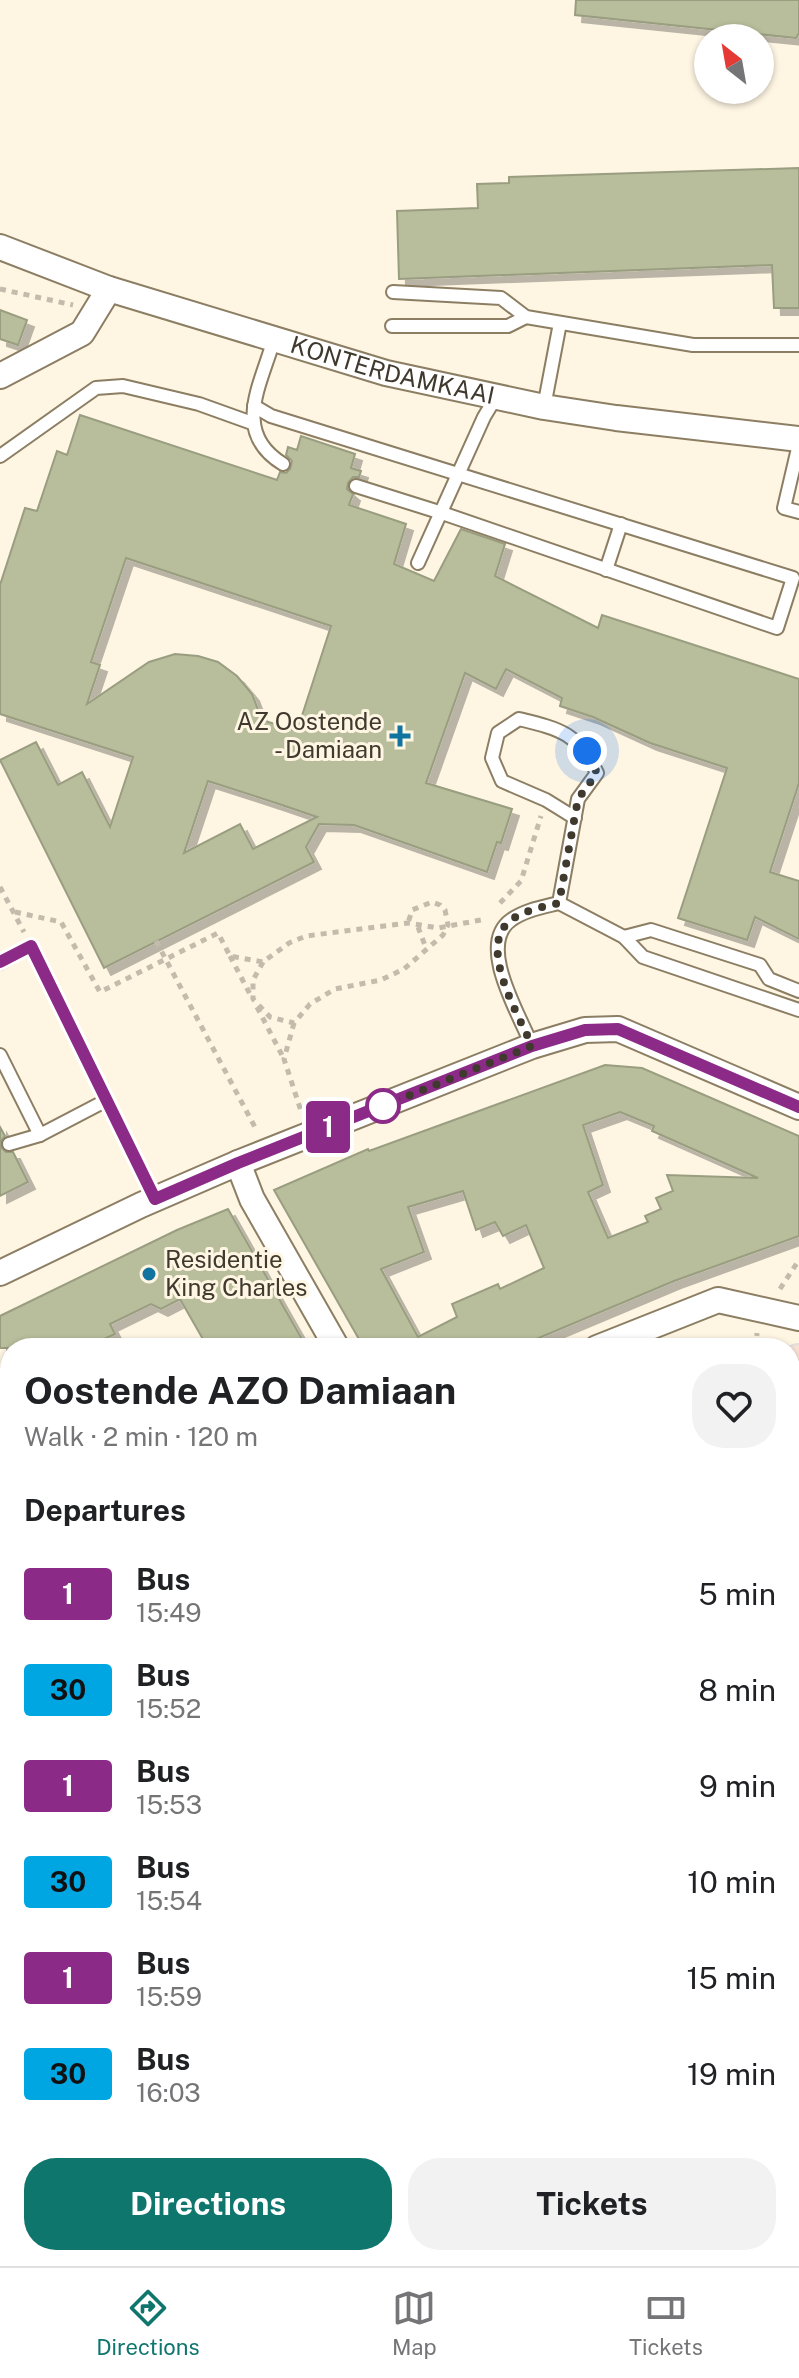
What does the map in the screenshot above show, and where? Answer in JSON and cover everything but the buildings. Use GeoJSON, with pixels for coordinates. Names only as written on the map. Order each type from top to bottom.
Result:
{"type":"FeatureCollection","features":[{"type":"Feature","properties":{"kind":"street","name":"KONTERDAMKAAI"},"geometry":{"type":"LineString","coordinates":[[0,247],[109,289],[386,373],[544,407],[799,441]]}},
{"type":"Feature","properties":{"kind":"street"},"geometry":{"type":"LineString","coordinates":[[0,376],[82,333],[109,289]]}},
{"type":"Feature","properties":{"kind":"street"},"geometry":{"type":"LineString","coordinates":[[0,1273],[238,1163],[532,1046],[585,1030],[618,1029],[799,1107]]}},
{"type":"Feature","properties":{"kind":"street"},"geometry":{"type":"LineString","coordinates":[[238,1163],[252,1199],[331,1338]]}},
{"type":"Feature","properties":{"kind":"street"},"geometry":{"type":"LineString","coordinates":[[622,1338],[718,1300],[799,1318]]}},
{"type":"Feature","properties":{"kind":"lane"},"geometry":{"type":"LineString","coordinates":[[393,292],[501,298],[526,317],[693,345],[799,345]]}},
{"type":"Feature","properties":{"kind":"lane"},"geometry":{"type":"LineString","coordinates":[[392,326],[508,326],[526,317]]}},
{"type":"Feature","properties":{"kind":"lane"},"geometry":{"type":"LineString","coordinates":[[544,407],[560,323]]}},
{"type":"Feature","properties":{"kind":"lane"},"geometry":{"type":"LineString","coordinates":[[274,339],[252,423],[257,441],[268,454],[283,464]]}},
{"type":"Feature","properties":{"kind":"lane"},"geometry":{"type":"LineString","coordinates":[[0,456],[96,388],[123,386],[199,404],[252,423]]}},
{"type":"Feature","properties":{"kind":"lane"},"geometry":{"type":"LineString","coordinates":[[418,563],[496,397]]}},
{"type":"Feature","properties":{"kind":"lane"},"geometry":{"type":"LineString","coordinates":[[254,406],[271,416],[793,578],[777,628],[356,486]]}},
{"type":"Feature","properties":{"kind":"lane"},"geometry":{"type":"LineString","coordinates":[[799,441],[784,508],[799,512]]}},
{"type":"Feature","properties":{"kind":"lane"},"geometry":{"type":"LineString","coordinates":[[606,570],[621,524]]}},
{"type":"Feature","properties":{"kind":"lane"},"geometry":{"type":"LineString","coordinates":[[559,903],[575,818],[578,799],[597,773],[587,751],[562,730],[519,719],[498,733],[492,758],[502,781],[546,800],[575,818]]}},
{"type":"Feature","properties":{"kind":"lane"},"geometry":{"type":"LineString","coordinates":[[532,1046],[496,956],[497,937],[510,920],[532,909],[559,903],[624,937],[643,957],[799,1010]]}},
{"type":"Feature","properties":{"kind":"lane"},"geometry":{"type":"LineString","coordinates":[[624,937],[651,930],[760,965],[769,979],[799,991]]}},
{"type":"Feature","properties":{"kind":"lane"},"geometry":{"type":"LineString","coordinates":[[0,963],[31,946],[155,1199]]}},
{"type":"Feature","properties":{"kind":"lane"},"geometry":{"type":"LineString","coordinates":[[760,998],[769,979]]}},
{"type":"Feature","properties":{"kind":"lane"},"geometry":{"type":"LineString","coordinates":[[0,1055],[40,1135]]}},
{"type":"Feature","properties":{"kind":"lane"},"geometry":{"type":"LineString","coordinates":[[9,1144],[40,1135],[107,1100]]}},
{"type":"Feature","properties":{"kind":"path"},"geometry":{"type":"LineString","coordinates":[[0,289],[98,310]]}},
{"type":"Feature","properties":{"kind":"path"},"geometry":{"type":"LineString","coordinates":[[487,919],[521,881],[546,800]]}},
{"type":"Feature","properties":{"kind":"path"},"geometry":{"type":"LineString","coordinates":[[0,887],[31,946]]}},
{"type":"Feature","properties":{"kind":"path"},"geometry":{"type":"LineString","coordinates":[[284,1059],[294,1023],[310,1004],[335,989],[381,980],[404,969],[443,935],[448,925],[445,910],[432,902],[412,910],[408,923]]}},
{"type":"Feature","properties":{"kind":"path"},"geometry":{"type":"LineString","coordinates":[[15,912],[61,922],[100,992],[218,933],[284,1059],[303,1116]]}},
{"type":"Feature","properties":{"kind":"path"},"geometry":{"type":"LineString","coordinates":[[294,1023],[270,1017],[253,999],[253,980],[263,962],[289,943],[306,936],[408,923],[438,928],[487,919],[510,920]]}},
{"type":"Feature","properties":{"kind":"path"},"geometry":{"type":"LineString","coordinates":[[417,925],[426,948]]}},
{"type":"Feature","properties":{"kind":"path"},"geometry":{"type":"LineString","coordinates":[[156,941],[266,1152]]}},
{"type":"Feature","properties":{"kind":"path"},"geometry":{"type":"LineString","coordinates":[[230,956],[263,962]]}},
{"type":"Feature","properties":{"kind":"bus line","name":"1"},"geometry":{"type":"LineString","coordinates":[[0,962],[31,946],[155,1199],[532,1046],[585,1030],[618,1029],[799,1107]]}},
{"type":"Feature","properties":{"kind":"place","name":"AZ Oostende - Damiaan"},"geometry":{"type":"Point","coordinates":[400,736]}},
{"type":"Feature","properties":{"kind":"place","name":"Residentie King Charles"},"geometry":{"type":"Point","coordinates":[149,1274]}},
{"type":"Feature","properties":{"kind":"route"},"geometry":{"type":"LineString","coordinates":[[383,1106],[532,1046],[496,956],[497,937],[510,920],[532,909],[559,903],[578,799],[597,773],[587,751]]}}]}
